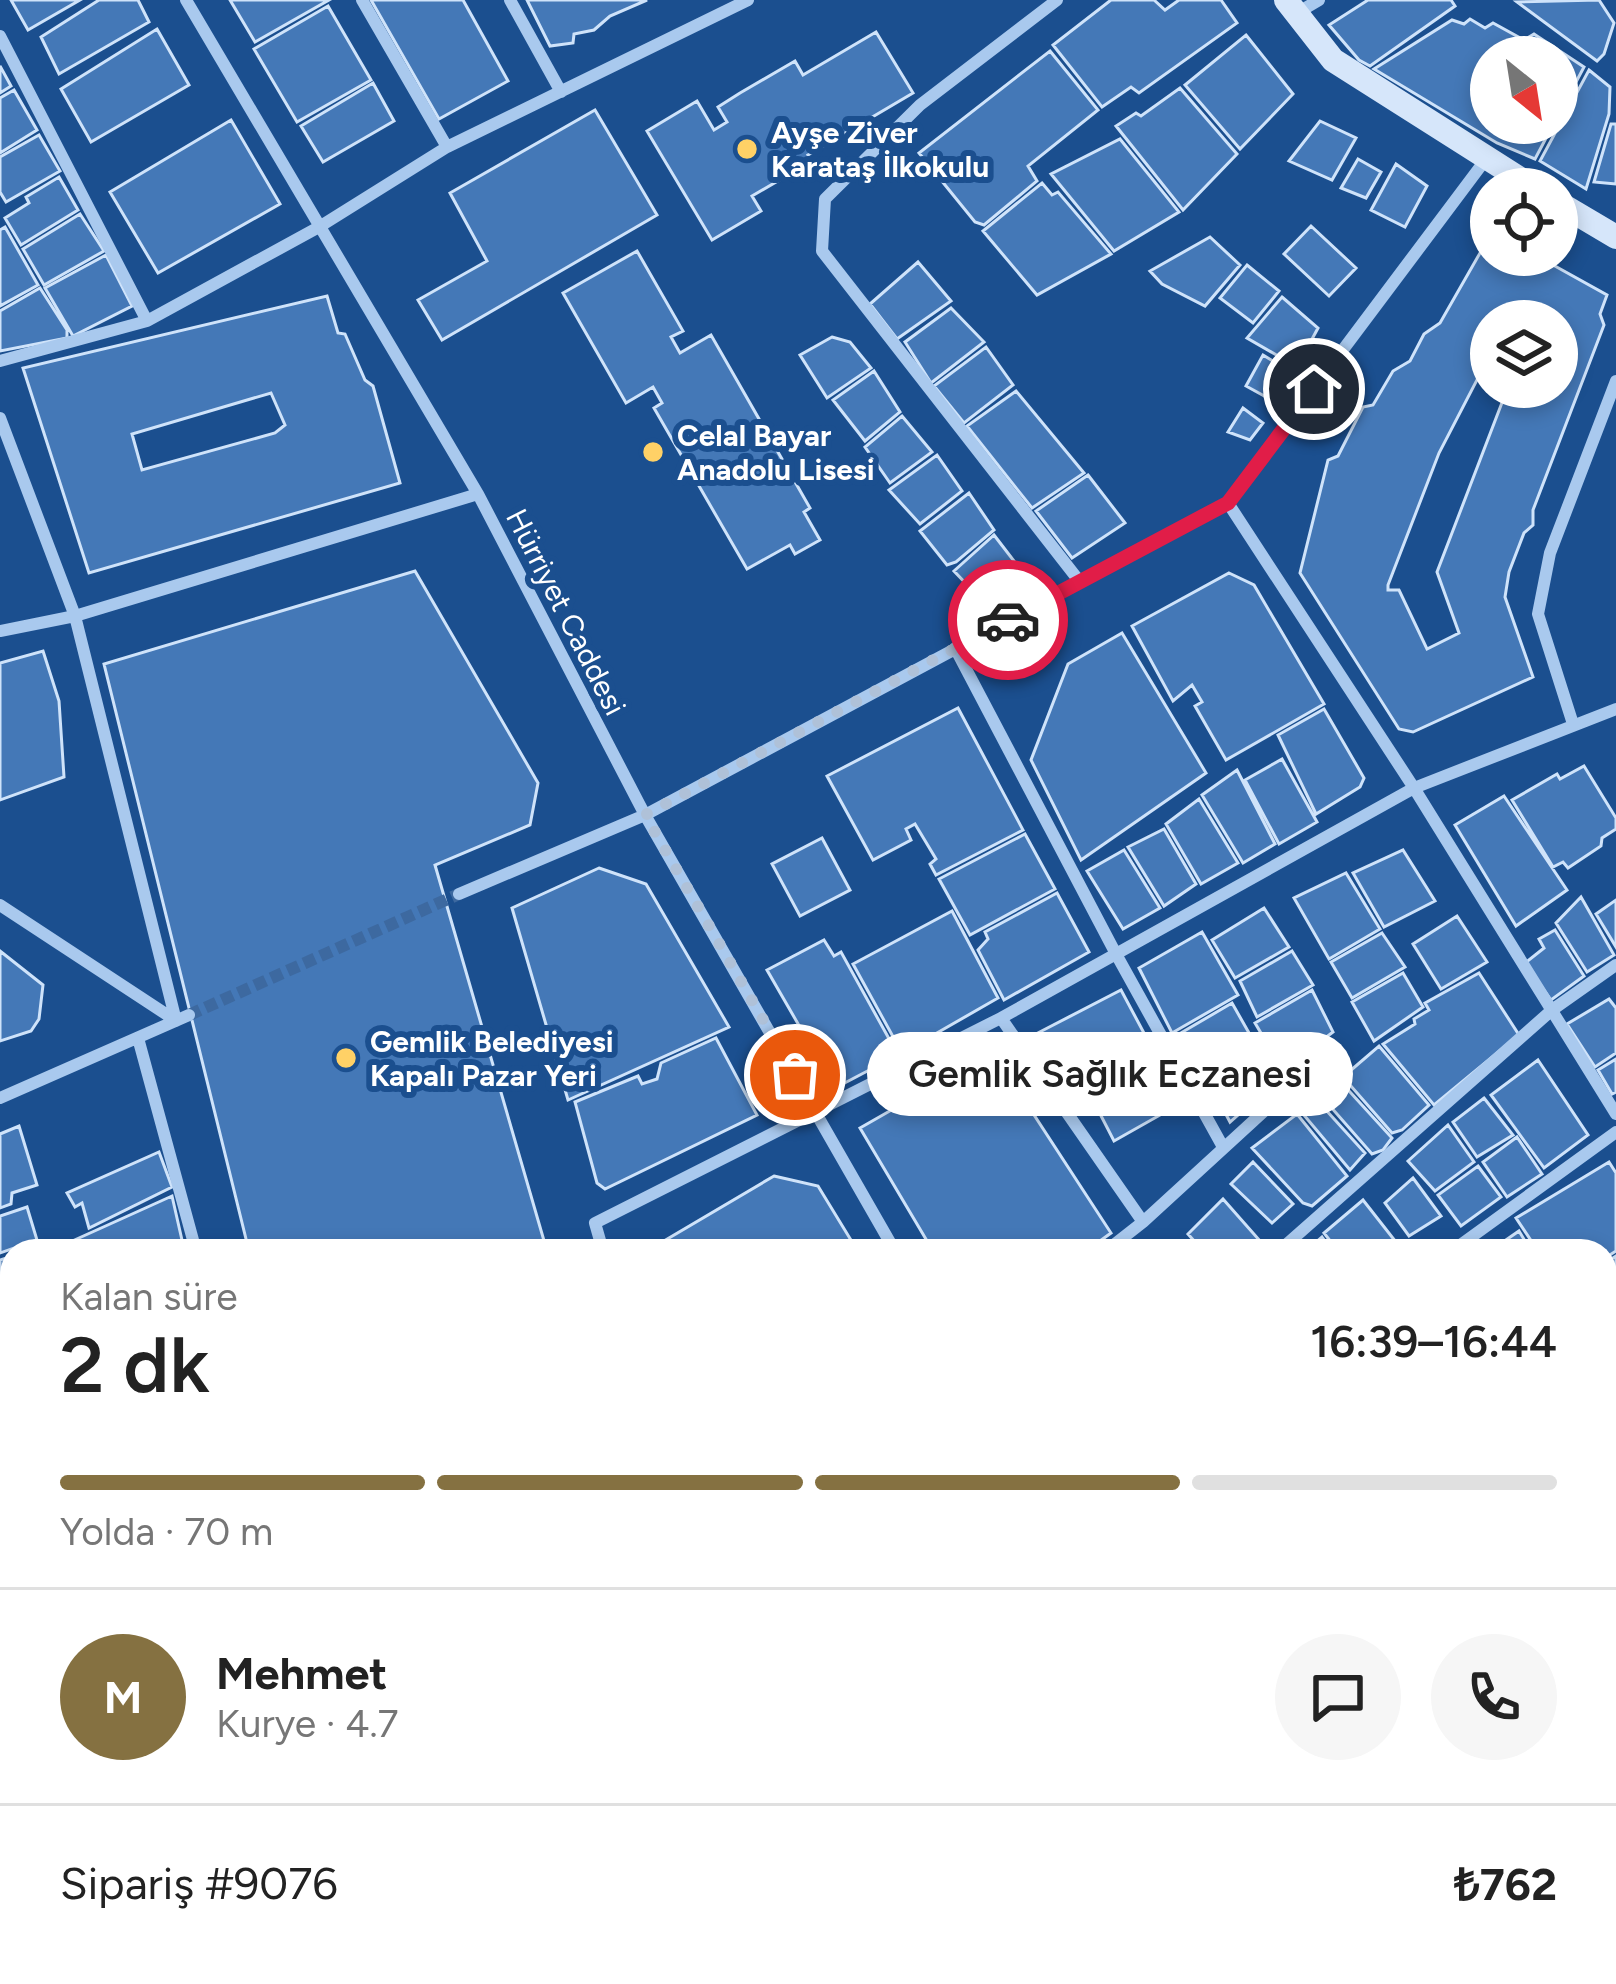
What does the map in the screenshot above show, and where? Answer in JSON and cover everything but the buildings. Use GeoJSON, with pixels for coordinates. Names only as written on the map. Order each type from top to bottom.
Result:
{"type":"FeatureCollection","features":[{"type":"Feature","properties":{"kind":"street","name":"Hürriyet Caddesi"},"geometry":{"type":"LineString","coordinates":[[186,0],[478,494],[645,815],[889,1239]]}},
{"type":"Feature","properties":{"kind":"street"},"geometry":{"type":"LineString","coordinates":[[362,0],[448,148]]}},
{"type":"Feature","properties":{"kind":"street"},"geometry":{"type":"LineString","coordinates":[[510,0],[561,92]]}},
{"type":"Feature","properties":{"kind":"street"},"geometry":{"type":"LineString","coordinates":[[0,361],[147,321],[448,148],[719,7],[748,0]]}},
{"type":"Feature","properties":{"kind":"street"},"geometry":{"type":"LineString","coordinates":[[1058,0],[920,105],[825,199],[822,251],[1080,582]]}},
{"type":"Feature","properties":{"kind":"street"},"geometry":{"type":"LineString","coordinates":[[1319,0],[1291,6],[1333,60],[1501,168]]}},
{"type":"Feature","properties":{"kind":"street"},"geometry":{"type":"LineString","coordinates":[[0,36],[147,321]]}},
{"type":"Feature","properties":{"kind":"street"},"geometry":{"type":"LineString","coordinates":[[459,894],[645,815],[1228,503],[1486,159]]}},
{"type":"Feature","properties":{"kind":"street"},"geometry":{"type":"LineString","coordinates":[[1578,214],[1616,237]]}},
{"type":"Feature","properties":{"kind":"street"},"geometry":{"type":"LineString","coordinates":[[1573,724],[1538,614],[1550,553],[1616,381]]}},
{"type":"Feature","properties":{"kind":"street"},"geometry":{"type":"LineString","coordinates":[[0,418],[75,616],[183,1018]]}},
{"type":"Feature","properties":{"kind":"street"},"geometry":{"type":"LineString","coordinates":[[0,631],[75,616],[478,494]]}},
{"type":"Feature","properties":{"kind":"street"},"geometry":{"type":"LineString","coordinates":[[1228,503],[1414,788],[1616,1114]]}},
{"type":"Feature","properties":{"kind":"street"},"geometry":{"type":"LineString","coordinates":[[956,648],[1223,1147]]}},
{"type":"Feature","properties":{"kind":"street"},"geometry":{"type":"LineString","coordinates":[[600,1239],[595,1222],[1000,1018],[1414,788],[1616,709]]}},
{"type":"Feature","properties":{"kind":"street"},"geometry":{"type":"LineString","coordinates":[[0,905],[183,1018]]}},
{"type":"Feature","properties":{"kind":"street"},"geometry":{"type":"LineString","coordinates":[[1293,1239],[1552,1010],[1616,965]]}},
{"type":"Feature","properties":{"kind":"street"},"geometry":{"type":"LineString","coordinates":[[0,1098],[183,1018]]}},
{"type":"Feature","properties":{"kind":"street"},"geometry":{"type":"LineString","coordinates":[[1000,1018],[1143,1222]]}},
{"type":"Feature","properties":{"kind":"street"},"geometry":{"type":"LineString","coordinates":[[138,1038],[193,1239]]}},
{"type":"Feature","properties":{"kind":"street"},"geometry":{"type":"LineString","coordinates":[[1121,1239],[1331,1050]]}},
{"type":"Feature","properties":{"kind":"street"},"geometry":{"type":"LineString","coordinates":[[1469,1239],[1616,1132]]}},
{"type":"Feature","properties":{"kind":"tunnel"},"geometry":{"type":"LineString","coordinates":[[189,1015],[459,894]]}},
{"type":"Feature","properties":{"kind":"way so far"},"geometry":{"type":"LineString","coordinates":[[795,1075],[645,815],[1008,620]]}},
{"type":"Feature","properties":{"kind":"place","name":"Ayşe Ziver Karataş İlkokulu"},"geometry":{"type":"Point","coordinates":[747,149]}},
{"type":"Feature","properties":{"kind":"place","name":"Celal Bayar Anadolu Lisesi"},"geometry":{"type":"Point","coordinates":[653,452]}},
{"type":"Feature","properties":{"kind":"place","name":"Gemlik Belediyesi Kapalı Pazar Yeri"},"geometry":{"type":"Point","coordinates":[346,1058]}},
{"type":"Feature","properties":{"kind":"place","name":"Gemlik Sağlık Eczanesi"},"geometry":{"type":"Point","coordinates":[795,1075]}},
{"type":"Feature","properties":{"kind":"route"},"geometry":{"type":"LineString","coordinates":[[1008,620],[1228,503],[1314,389]]}}]}
